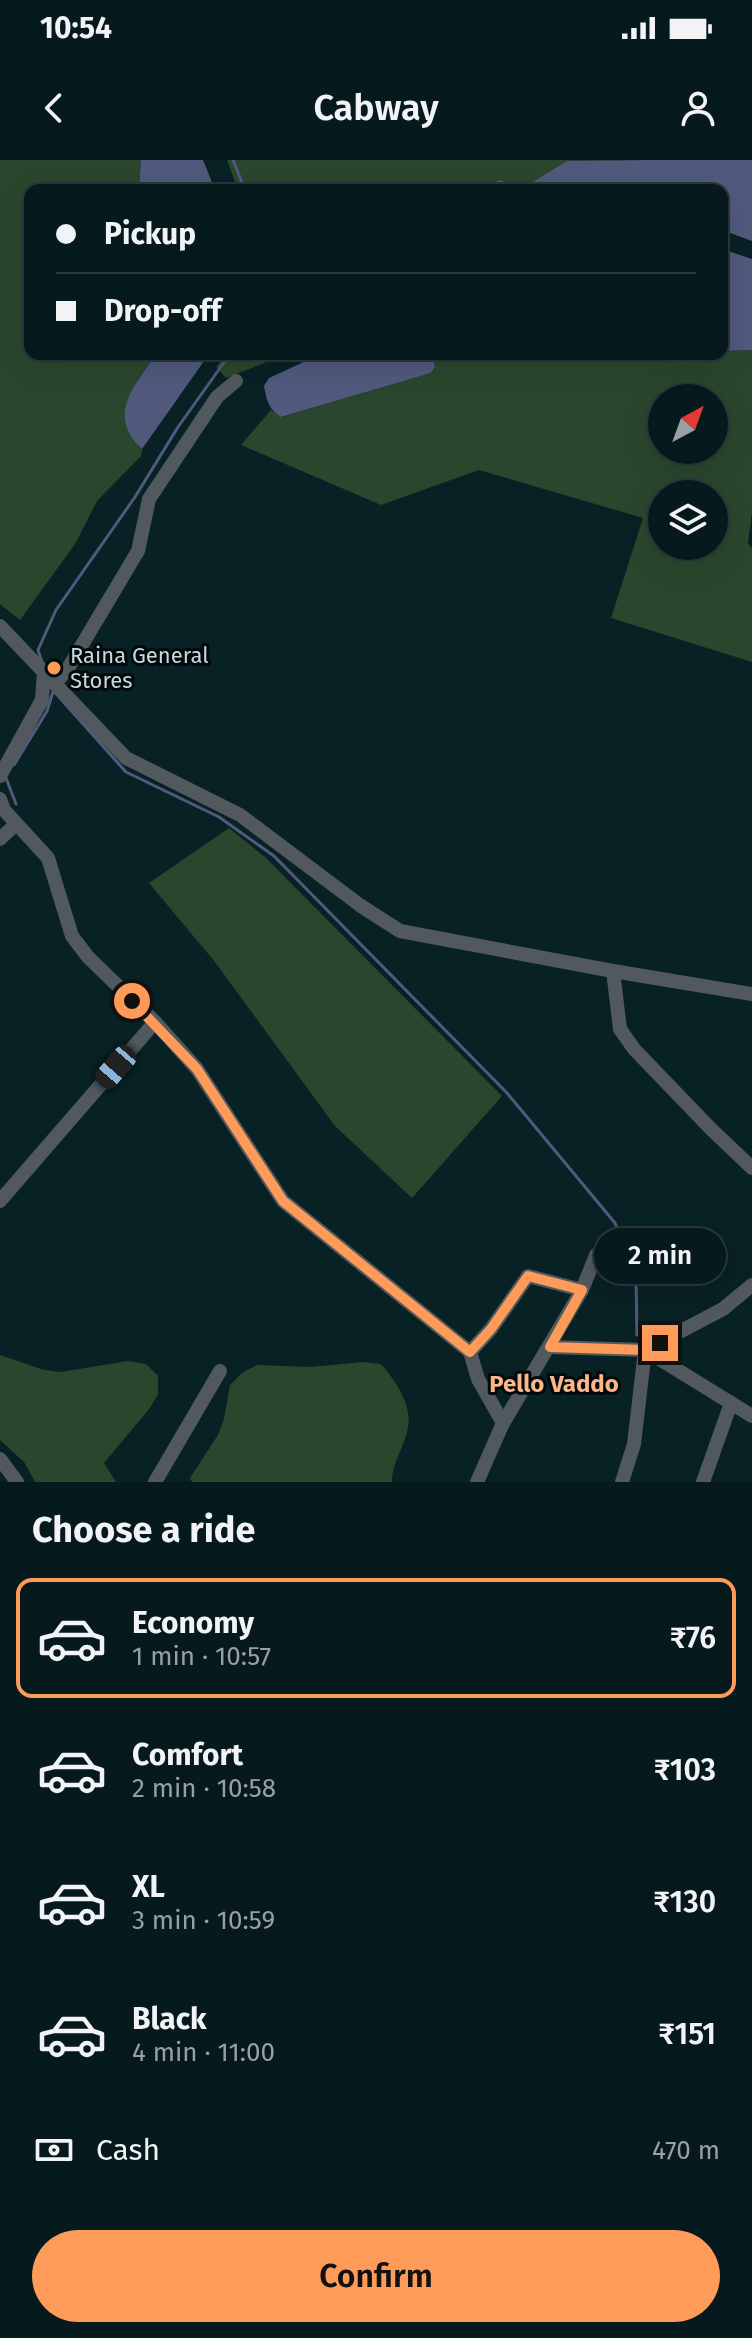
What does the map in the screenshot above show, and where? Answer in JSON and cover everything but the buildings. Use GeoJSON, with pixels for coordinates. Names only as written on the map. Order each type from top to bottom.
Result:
{"type":"FeatureCollection","features":[{"type":"Feature","properties":{"kind":"street"},"geometry":{"type":"LineString","coordinates":[[49,677],[67,670],[138,551],[149,499],[217,397],[236,381]]}},
{"type":"Feature","properties":{"kind":"street"},"geometry":{"type":"LineString","coordinates":[[0,626],[126,758],[240,815],[361,906],[400,931],[752,994]]}},
{"type":"Feature","properties":{"kind":"street"},"geometry":{"type":"LineString","coordinates":[[0,776],[42,700],[49,677]]}},
{"type":"Feature","properties":{"kind":"street"},"geometry":{"type":"LineString","coordinates":[[0,799],[4,810],[48,858],[72,936],[88,957],[155,1022],[197,1069],[283,1201],[470,1352],[478,1379],[502,1425]]}},
{"type":"Feature","properties":{"kind":"street"},"geometry":{"type":"LineString","coordinates":[[0,839],[16,824]]}},
{"type":"Feature","properties":{"kind":"street"},"geometry":{"type":"LineString","coordinates":[[613,971],[620,1029],[634,1049],[752,1168]]}},
{"type":"Feature","properties":{"kind":"street"},"geometry":{"type":"LineString","coordinates":[[0,1201],[155,1022]]}},
{"type":"Feature","properties":{"kind":"street"},"geometry":{"type":"LineString","coordinates":[[477,1482],[502,1425],[582,1290],[596,1255]]}},
{"type":"Feature","properties":{"kind":"street"},"geometry":{"type":"LineString","coordinates":[[470,1352],[491,1329],[528,1276],[582,1290]]}},
{"type":"Feature","properties":{"kind":"street"},"geometry":{"type":"LineString","coordinates":[[550,1347],[645,1350],[723,1309],[752,1285]]}},
{"type":"Feature","properties":{"kind":"street"},"geometry":{"type":"LineString","coordinates":[[645,1350],[752,1416]]}},
{"type":"Feature","properties":{"kind":"street"},"geometry":{"type":"LineString","coordinates":[[622,1482],[634,1444],[645,1350]]}},
{"type":"Feature","properties":{"kind":"street"},"geometry":{"type":"LineString","coordinates":[[155,1482],[220,1371]]}},
{"type":"Feature","properties":{"kind":"street"},"geometry":{"type":"LineString","coordinates":[[703,1482],[731,1403]]}},
{"type":"Feature","properties":{"kind":"street"},"geometry":{"type":"LineString","coordinates":[[0,1459],[17,1482]]}},
{"type":"Feature","properties":{"kind":"green space"},"geometry":{"type":"Polygon","coordinates":[[[0,160],[141,160],[139,184],[24,184],[24,360],[152,360],[133,389],[126,412],[132,437],[142,449],[141,456],[97,501],[75,544],[20,620],[0,604],[0,160]]]}},
{"type":"Feature","properties":{"kind":"green space"},"geometry":{"type":"Polygon","coordinates":[[[227,160],[652,160],[567,161],[529,184],[499,180],[493,184],[236,184],[227,160]]]}},
{"type":"Feature","properties":{"kind":"green space"},"geometry":{"type":"Polygon","coordinates":[[[752,350],[752,512],[748,543],[752,548],[752,662],[611,618],[643,518],[479,470],[381,505],[241,445],[271,410],[282,417],[431,373],[435,367],[433,360],[728,360],[728,351],[752,350]]]}},
{"type":"Feature","properties":{"kind":"green space"},"geometry":{"type":"Polygon","coordinates":[[[221,360],[272,360],[226,378],[216,367],[221,360]]]}},
{"type":"Feature","properties":{"kind":"green space"},"geometry":{"type":"Polygon","coordinates":[[[229,828],[265,857],[502,1096],[412,1198],[335,1126],[215,962],[149,883],[229,828]]]}},
{"type":"Feature","properties":{"kind":"green space"},"geometry":{"type":"Polygon","coordinates":[[[0,1355],[44,1370],[61,1372],[128,1361],[146,1364],[158,1376],[158,1394],[150,1408],[104,1463],[116,1482],[35,1482],[25,1463],[0,1440],[0,1355]]]}},
{"type":"Feature","properties":{"kind":"green space"},"geometry":{"type":"Polygon","coordinates":[[[363,1362],[381,1364],[405,1401],[408,1427],[392,1482],[192,1482],[190,1478],[218,1435],[230,1385],[242,1373],[257,1365],[311,1367],[363,1362]]]}},
{"type":"Feature","properties":{"kind":"water"},"geometry":{"type":"Polygon","coordinates":[[[141,160],[203,160],[213,184],[139,184],[141,160]]]}},
{"type":"Feature","properties":{"kind":"water"},"geometry":{"type":"Polygon","coordinates":[[[752,160],[752,241],[728,232],[728,184],[529,184],[567,161],[752,160]]]}},
{"type":"Feature","properties":{"kind":"water"},"geometry":{"type":"Polygon","coordinates":[[[499,180],[513,184],[493,184],[499,180]]]}},
{"type":"Feature","properties":{"kind":"water"},"geometry":{"type":"Polygon","coordinates":[[[728,251],[752,259],[752,350],[728,351],[728,251]]]}},
{"type":"Feature","properties":{"kind":"water"},"geometry":{"type":"Polygon","coordinates":[[[152,360],[205,360],[142,449],[126,424],[125,412],[133,389],[152,360]]]}},
{"type":"Feature","properties":{"kind":"water"},"geometry":{"type":"Polygon","coordinates":[[[308,360],[433,360],[435,367],[431,373],[281,417],[267,400],[264,386],[269,378],[308,360]]]}},
{"type":"Feature","properties":{"kind":"waterway"},"geometry":{"type":"LineString","coordinates":[[233,160],[243,184]]}},
{"type":"Feature","properties":{"kind":"waterway"},"geometry":{"type":"LineString","coordinates":[[42,662],[38,650],[56,610],[226,360]]}},
{"type":"Feature","properties":{"kind":"waterway"},"geometry":{"type":"LineString","coordinates":[[51,688],[126,772],[219,817],[274,856],[507,1093],[615,1223],[636,1278],[637,1335]]}},
{"type":"Feature","properties":{"kind":"waterway"},"geometry":{"type":"LineString","coordinates":[[14,765],[47,711],[53,692]]}},
{"type":"Feature","properties":{"kind":"waterway"},"geometry":{"type":"LineString","coordinates":[[6,778],[16,804]]}},
{"type":"Feature","properties":{"kind":"place","name":"Raina General Stores"},"geometry":{"type":"Point","coordinates":[54,668]}},
{"type":"Feature","properties":{"kind":"district","name":"Pello Vaddo"},"geometry":{"type":"Point","coordinates":[554,1384]}},
{"type":"Feature","properties":{"kind":"route"},"geometry":{"type":"LineString","coordinates":[[132,1001],[197,1069],[283,1201],[470,1352],[491,1329],[528,1276],[582,1290],[550,1347],[645,1350],[660,1343]]}}]}
